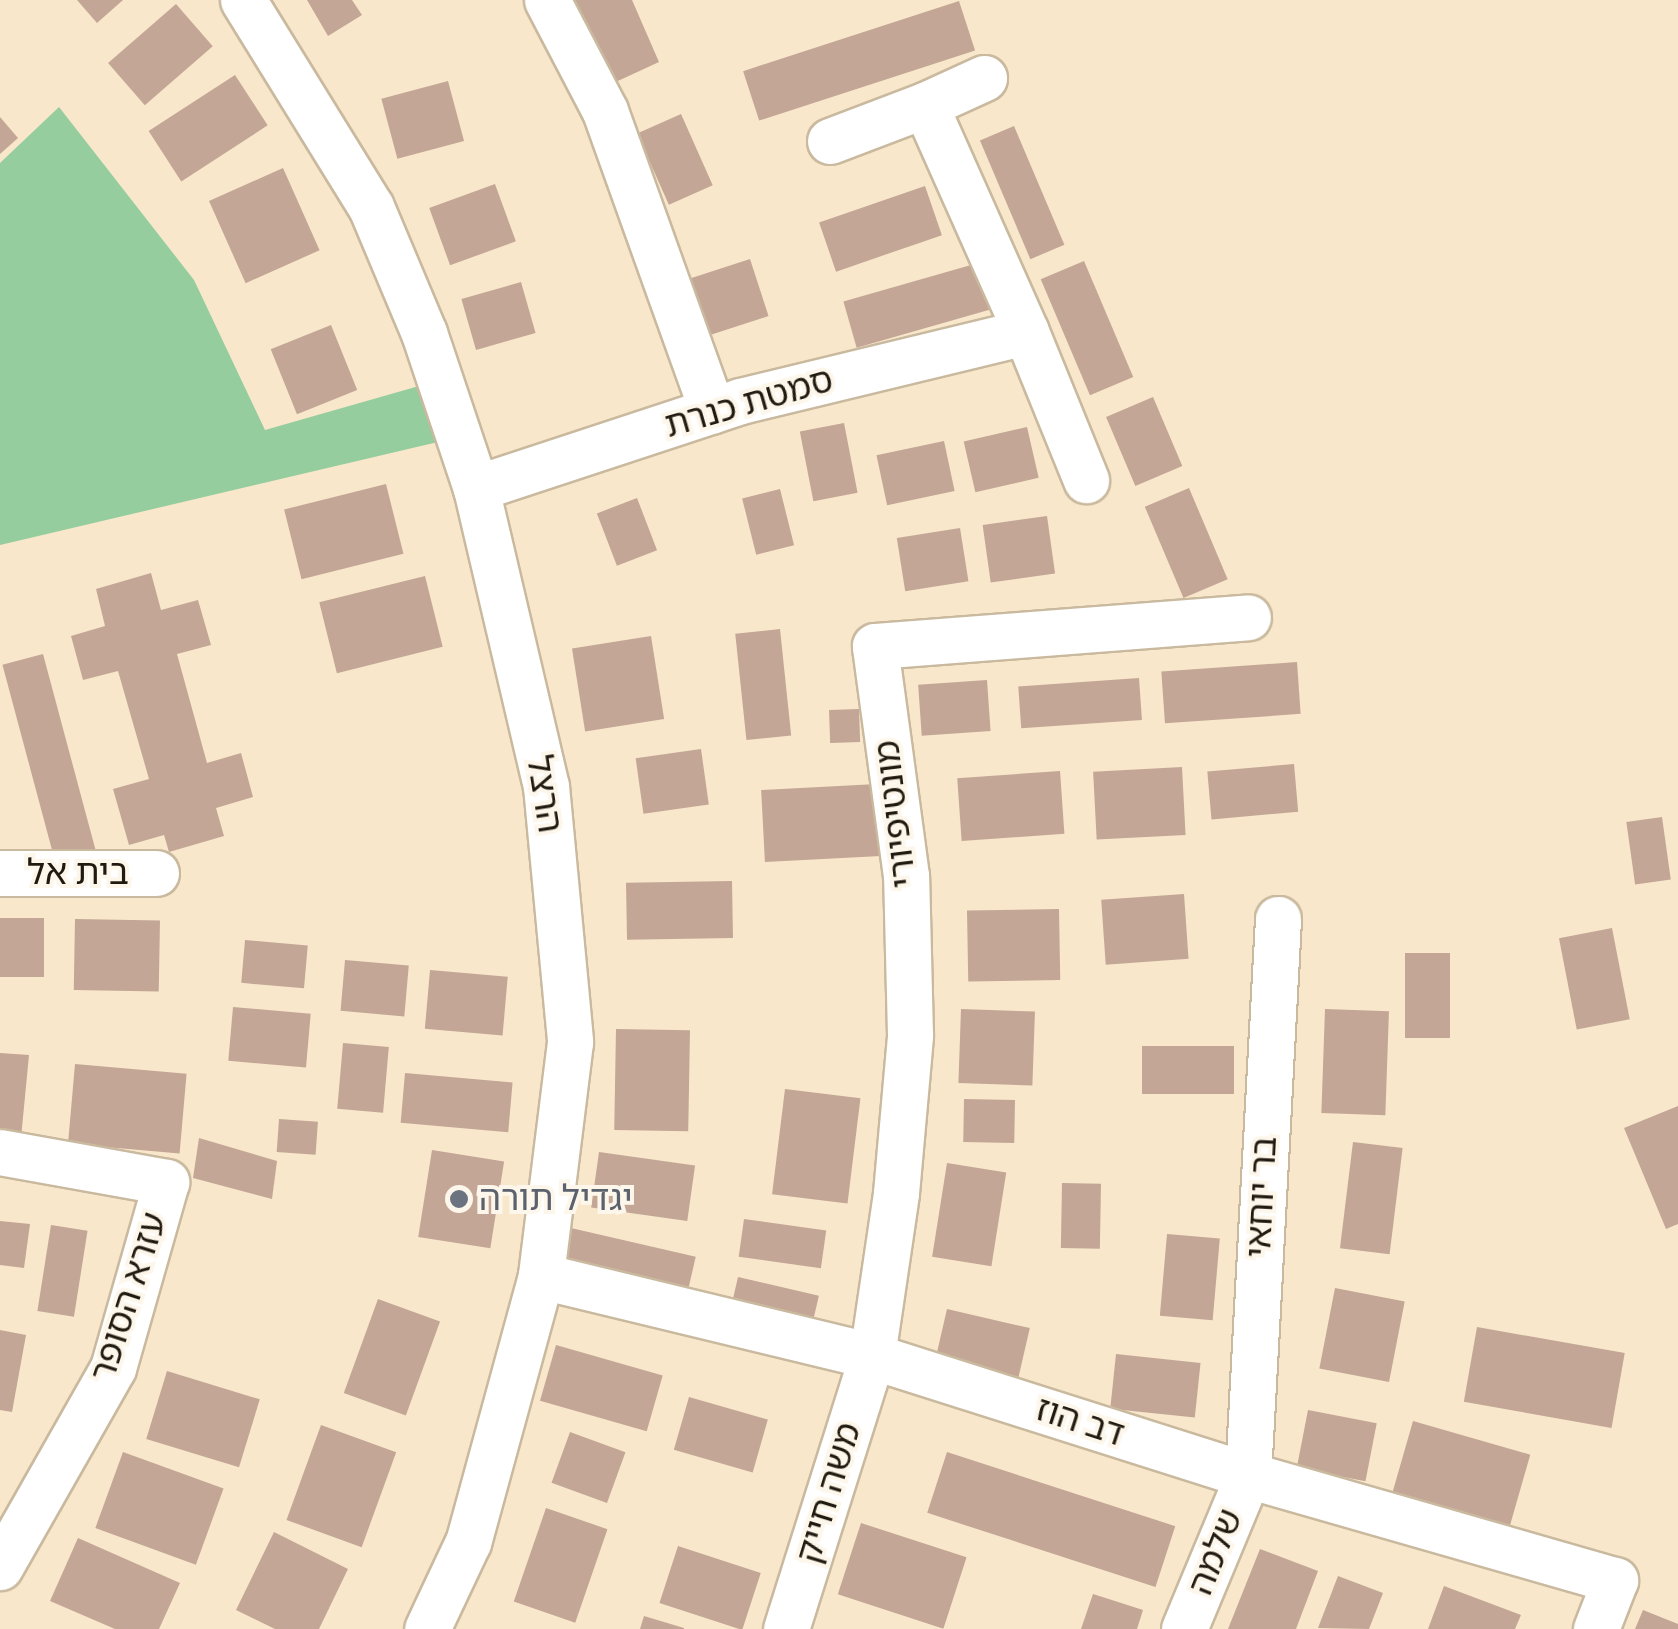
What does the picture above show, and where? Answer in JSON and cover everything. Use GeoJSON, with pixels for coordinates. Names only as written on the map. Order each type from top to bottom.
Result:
{"type":"FeatureCollection","features":[{"type":"Feature","properties":{"kind":"street","name":"הרצל"},"geometry":{"type":"LineString","coordinates":[[243,0],[372,207],[424,333],[476,488],[546,786],[570,1042],[541,1276],[468,1542],[427,1629]]}},
{"type":"Feature","properties":{"kind":"street"},"geometry":{"type":"LineString","coordinates":[[547,0],[605,111],[712,410]]}},
{"type":"Feature","properties":{"kind":"street"},"geometry":{"type":"LineString","coordinates":[[830,141],[984,78]]}},
{"type":"Feature","properties":{"kind":"street"},"geometry":{"type":"LineString","coordinates":[[924,105],[1026,332],[1086,480]]}},
{"type":"Feature","properties":{"kind":"street","name":"סמטת כנרת"},"geometry":{"type":"LineString","coordinates":[[476,488],[712,410],[1026,332]]}},
{"type":"Feature","properties":{"kind":"street","name":"מונטיפיורי"},"geometry":{"type":"LineString","coordinates":[[872,1356],[896,1194],[910,1034],[906,876],[875,646],[1248,617]]}},
{"type":"Feature","properties":{"kind":"street","name":"בית אל"},"geometry":{"type":"LineString","coordinates":[[0,873],[156,873]]}},
{"type":"Feature","properties":{"kind":"street","name":"בר יוחאי"},"geometry":{"type":"LineString","coordinates":[[1248,1475],[1278,919]]}},
{"type":"Feature","properties":{"kind":"street","name":"עזרא הסופר"},"geometry":{"type":"LineString","coordinates":[[0,1152],[166,1182],[113,1368],[0,1567]]}},
{"type":"Feature","properties":{"kind":"street","name":"דב הוז"},"geometry":{"type":"LineString","coordinates":[[541,1276],[872,1356],[1248,1475],[1615,1580],[1596,1629]]}},
{"type":"Feature","properties":{"kind":"street","name":"משה חייק"},"geometry":{"type":"LineString","coordinates":[[786,1629],[872,1356]]}},
{"type":"Feature","properties":{"kind":"street","name":"שלמה"},"geometry":{"type":"LineString","coordinates":[[1184,1629],[1248,1475]]}},
{"type":"Feature","properties":{"kind":"green space"},"geometry":{"type":"Polygon","coordinates":[[[59,107],[194,280],[265,430],[419,386],[438,442],[0,545],[0,163],[59,107]]]}},
{"type":"Feature","properties":{"kind":"building"},"geometry":{"type":"Polygon","coordinates":[[[77,0],[123,0],[97,23],[77,0]]]}},
{"type":"Feature","properties":{"kind":"building"},"geometry":{"type":"Polygon","coordinates":[[[307,0],[352,0],[362,15],[328,36],[307,0]]]}},
{"type":"Feature","properties":{"kind":"building"},"geometry":{"type":"Polygon","coordinates":[[[568,0],[632,0],[659,62],[607,86],[568,0]]]}},
{"type":"Feature","properties":{"kind":"building"},"geometry":{"type":"Polygon","coordinates":[[[959,1],[975,50],[759,121],[743,71],[959,1]]]}},
{"type":"Feature","properties":{"kind":"building"},"geometry":{"type":"Polygon","coordinates":[[[176,4],[213,46],[145,105],[108,63],[176,4]]]}},
{"type":"Feature","properties":{"kind":"building"},"geometry":{"type":"Polygon","coordinates":[[[235,75],[268,125],[181,181],[149,131],[235,75]]]}},
{"type":"Feature","properties":{"kind":"building"},"geometry":{"type":"Polygon","coordinates":[[[448,81],[464,141],[397,159],[381,99],[448,81]]]}},
{"type":"Feature","properties":{"kind":"building"},"geometry":{"type":"Polygon","coordinates":[[[681,114],[713,185],[669,205],[637,134],[681,114]]]}},
{"type":"Feature","properties":{"kind":"building"},"geometry":{"type":"Polygon","coordinates":[[[0,117],[18,138],[0,154],[0,117]]]}},
{"type":"Feature","properties":{"kind":"building"},"geometry":{"type":"Polygon","coordinates":[[[1014,126],[1064,245],[1030,259],[980,140],[1014,126]]]}},
{"type":"Feature","properties":{"kind":"building"},"geometry":{"type":"Polygon","coordinates":[[[283,168],[320,250],[246,283],[209,201],[283,168]]]}},
{"type":"Feature","properties":{"kind":"building"},"geometry":{"type":"Polygon","coordinates":[[[495,184],[516,241],[450,265],[429,208],[495,184]]]}},
{"type":"Feature","properties":{"kind":"building"},"geometry":{"type":"Polygon","coordinates":[[[925,186],[942,235],[836,272],[819,222],[925,186]]]}},
{"type":"Feature","properties":{"kind":"building"},"geometry":{"type":"Polygon","coordinates":[[[750,259],[769,316],[696,340],[678,282],[750,259]]]}},
{"type":"Feature","properties":{"kind":"building"},"geometry":{"type":"Polygon","coordinates":[[[1084,261],[1133,377],[1090,395],[1041,279],[1084,261]]]}},
{"type":"Feature","properties":{"kind":"building"},"geometry":{"type":"Polygon","coordinates":[[[978,263],[991,309],[857,348],[843,302],[978,263]]]}},
{"type":"Feature","properties":{"kind":"building"},"geometry":{"type":"Polygon","coordinates":[[[521,282],[536,333],[476,350],[461,299],[521,282]]]}},
{"type":"Feature","properties":{"kind":"building"},"geometry":{"type":"Polygon","coordinates":[[[331,325],[357,390],[297,414],[271,349],[331,325]]]}},
{"type":"Feature","properties":{"kind":"building"},"geometry":{"type":"Polygon","coordinates":[[[1153,397],[1182,466],[1135,486],[1106,417],[1153,397]]]}},
{"type":"Feature","properties":{"kind":"building"},"geometry":{"type":"Polygon","coordinates":[[[844,423],[858,493],[813,501],[800,432],[844,423]]]}},
{"type":"Feature","properties":{"kind":"building"},"geometry":{"type":"Polygon","coordinates":[[[1027,427],[1039,478],[975,492],[964,442],[1027,427]]]}},
{"type":"Feature","properties":{"kind":"building"},"geometry":{"type":"Polygon","coordinates":[[[944,441],[955,491],[887,505],[877,455],[944,441]]]}},
{"type":"Feature","properties":{"kind":"building"},"geometry":{"type":"Polygon","coordinates":[[[386,484],[403,554],[302,579],[284,509],[386,484]]]}},
{"type":"Feature","properties":{"kind":"building"},"geometry":{"type":"Polygon","coordinates":[[[1189,488],[1228,579],[1183,598],[1145,507],[1189,488]]]}},
{"type":"Feature","properties":{"kind":"building"},"geometry":{"type":"Polygon","coordinates":[[[780,489],[794,545],[756,555],[742,498],[780,489]]]}},
{"type":"Feature","properties":{"kind":"building"},"geometry":{"type":"Polygon","coordinates":[[[637,498],[657,550],[617,566],[597,513],[637,498]]]}},
{"type":"Feature","properties":{"kind":"building"},"geometry":{"type":"Polygon","coordinates":[[[1047,516],[1055,573],[991,582],[983,525],[1047,516]]]}},
{"type":"Feature","properties":{"kind":"building"},"geometry":{"type":"Polygon","coordinates":[[[960,528],[968,581],[905,591],[897,538],[960,528]]]}},
{"type":"Feature","properties":{"kind":"building"},"geometry":{"type":"Polygon","coordinates":[[[151,573],[161,610],[198,600],[211,645],[177,654],[207,763],[241,753],[253,797],[216,808],[224,836],[169,852],[164,835],[129,845],[113,789],[149,779],[118,671],[83,680],[71,636],[105,626],[96,589],[151,573]]]}},
{"type":"Feature","properties":{"kind":"building"},"geometry":{"type":"Polygon","coordinates":[[[425,576],[443,647],[337,673],[319,602],[425,576]]]}},
{"type":"Feature","properties":{"kind":"building"},"geometry":{"type":"Polygon","coordinates":[[[780,629],[791,735],[746,740],[735,634],[780,629]]]}},
{"type":"Feature","properties":{"kind":"building"},"geometry":{"type":"Polygon","coordinates":[[[651,636],[664,719],[585,731],[572,649],[651,636]]]}},
{"type":"Feature","properties":{"kind":"building"},"geometry":{"type":"Polygon","coordinates":[[[43,654],[95,849],[55,860],[2,665],[43,654]]]}},
{"type":"Feature","properties":{"kind":"building"},"geometry":{"type":"Polygon","coordinates":[[[1297,662],[1301,714],[1165,723],[1161,671],[1297,662]]]}},
{"type":"Feature","properties":{"kind":"building"},"geometry":{"type":"Polygon","coordinates":[[[1139,678],[1142,720],[1021,728],[1018,686],[1139,678]]]}},
{"type":"Feature","properties":{"kind":"building"},"geometry":{"type":"Polygon","coordinates":[[[987,680],[991,731],[922,736],[918,685],[987,680]]]}},
{"type":"Feature","properties":{"kind":"building"},"geometry":{"type":"Polygon","coordinates":[[[859,709],[860,742],[830,743],[829,710],[859,709]]]}},
{"type":"Feature","properties":{"kind":"building"},"geometry":{"type":"Polygon","coordinates":[[[701,749],[709,804],[643,814],[636,758],[701,749]]]}},
{"type":"Feature","properties":{"kind":"building"},"geometry":{"type":"Polygon","coordinates":[[[1294,764],[1298,812],[1212,819],[1207,772],[1294,764]]]}},
{"type":"Feature","properties":{"kind":"building"},"geometry":{"type":"Polygon","coordinates":[[[1182,767],[1186,835],[1097,840],[1093,772],[1182,767]]]}},
{"type":"Feature","properties":{"kind":"building"},"geometry":{"type":"Polygon","coordinates":[[[1060,771],[1064,834],[962,841],[957,778],[1060,771]]]}},
{"type":"Feature","properties":{"kind":"building"},"geometry":{"type":"Polygon","coordinates":[[[877,784],[881,856],[765,862],[761,790],[877,784]]]}},
{"type":"Feature","properties":{"kind":"building"},"geometry":{"type":"Polygon","coordinates":[[[1662,817],[1671,879],[1635,884],[1626,822],[1662,817]]]}},
{"type":"Feature","properties":{"kind":"building"},"geometry":{"type":"Polygon","coordinates":[[[732,881],[733,938],[627,940],[626,883],[732,881]]]}},
{"type":"Feature","properties":{"kind":"building"},"geometry":{"type":"Polygon","coordinates":[[[1184,894],[1189,959],[1106,965],[1101,900],[1184,894]]]}},
{"type":"Feature","properties":{"kind":"building"},"geometry":{"type":"Polygon","coordinates":[[[1059,909],[1060,980],[968,982],[967,911],[1059,909]]]}},
{"type":"Feature","properties":{"kind":"building"},"geometry":{"type":"Polygon","coordinates":[[[0,918],[44,918],[44,977],[0,977],[0,918]]]}},
{"type":"Feature","properties":{"kind":"building"},"geometry":{"type":"Polygon","coordinates":[[[75,919],[160,920],[159,991],[74,990],[75,919]]]}},
{"type":"Feature","properties":{"kind":"building"},"geometry":{"type":"Polygon","coordinates":[[[1612,928],[1630,1019],[1577,1030],[1559,938],[1612,928]]]}},
{"type":"Feature","properties":{"kind":"building"},"geometry":{"type":"Polygon","coordinates":[[[245,940],[308,945],[304,988],[241,983],[245,940]]]}},
{"type":"Feature","properties":{"kind":"building"},"geometry":{"type":"Polygon","coordinates":[[[1405,953],[1450,953],[1450,1038],[1405,1038],[1405,953]]]}},
{"type":"Feature","properties":{"kind":"building"},"geometry":{"type":"Polygon","coordinates":[[[345,960],[409,966],[404,1016],[341,1011],[345,960]]]}},
{"type":"Feature","properties":{"kind":"building"},"geometry":{"type":"Polygon","coordinates":[[[430,970],[508,977],[503,1036],[425,1029],[430,970]]]}},
{"type":"Feature","properties":{"kind":"building"},"geometry":{"type":"Polygon","coordinates":[[[233,1007],[311,1014],[306,1068],[228,1061],[233,1007]]]}},
{"type":"Feature","properties":{"kind":"building"},"geometry":{"type":"Polygon","coordinates":[[[961,1009],[1035,1012],[1032,1086],[958,1083],[961,1009]]]}},
{"type":"Feature","properties":{"kind":"building"},"geometry":{"type":"Polygon","coordinates":[[[1325,1009],[1389,1011],[1385,1115],[1321,1113],[1325,1009]]]}},
{"type":"Feature","properties":{"kind":"building"},"geometry":{"type":"Polygon","coordinates":[[[616,1029],[690,1030],[688,1131],[614,1130],[616,1029]]]}},
{"type":"Feature","properties":{"kind":"building"},"geometry":{"type":"Polygon","coordinates":[[[343,1043],[389,1047],[383,1113],[337,1109],[343,1043]]]}},
{"type":"Feature","properties":{"kind":"building"},"geometry":{"type":"Polygon","coordinates":[[[1142,1046],[1234,1046],[1234,1094],[1142,1094],[1142,1046]]]}},
{"type":"Feature","properties":{"kind":"building"},"geometry":{"type":"Polygon","coordinates":[[[0,1053],[29,1055],[21,1138],[0,1136],[0,1053]]]}},
{"type":"Feature","properties":{"kind":"building"},"geometry":{"type":"Polygon","coordinates":[[[75,1064],[187,1074],[180,1153],[68,1144],[75,1064]]]}},
{"type":"Feature","properties":{"kind":"building"},"geometry":{"type":"Polygon","coordinates":[[[405,1073],[513,1082],[508,1132],[401,1123],[405,1073]]]}},
{"type":"Feature","properties":{"kind":"building"},"geometry":{"type":"Polygon","coordinates":[[[785,1089],[860,1098],[848,1203],[772,1194],[785,1089]]]}},
{"type":"Feature","properties":{"kind":"building"},"geometry":{"type":"Polygon","coordinates":[[[964,1099],[1015,1100],[1014,1143],[963,1142],[964,1099]]]}},
{"type":"Feature","properties":{"kind":"building"},"geometry":{"type":"Polygon","coordinates":[[[1678,1106],[1678,1224],[1666,1229],[1624,1128],[1678,1106]]]}},
{"type":"Feature","properties":{"kind":"building"},"geometry":{"type":"Polygon","coordinates":[[[279,1119],[318,1122],[316,1155],[277,1152],[279,1119]]]}},
{"type":"Feature","properties":{"kind":"building"},"geometry":{"type":"Polygon","coordinates":[[[199,1138],[277,1161],[272,1199],[193,1178],[199,1138]]]}},
{"type":"Feature","properties":{"kind":"building"},"geometry":{"type":"Polygon","coordinates":[[[1353,1142],[1403,1148],[1390,1254],[1340,1248],[1353,1142]]]}},
{"type":"Feature","properties":{"kind":"building","name":"יגדיל תורה"},"geometry":{"type":"Polygon","coordinates":[[[432,1150],[504,1161],[490,1248],[418,1237],[432,1150]]]}},
{"type":"Feature","properties":{"kind":"building"},"geometry":{"type":"Polygon","coordinates":[[[599,1152],[695,1165],[687,1221],[591,1207],[599,1152]]]}},
{"type":"Feature","properties":{"kind":"building"},"geometry":{"type":"Polygon","coordinates":[[[947,1163],[1006,1172],[991,1266],[932,1257],[947,1163]]]}},
{"type":"Feature","properties":{"kind":"building"},"geometry":{"type":"Polygon","coordinates":[[[1062,1183],[1101,1184],[1100,1249],[1061,1248],[1062,1183]]]}},
{"type":"Feature","properties":{"kind":"building"},"geometry":{"type":"Polygon","coordinates":[[[744,1219],[826,1231],[821,1268],[739,1257],[744,1219]]]}},
{"type":"Feature","properties":{"kind":"building"},"geometry":{"type":"Polygon","coordinates":[[[0,1221],[30,1224],[24,1268],[0,1265],[0,1221]]]}},
{"type":"Feature","properties":{"kind":"building"},"geometry":{"type":"Polygon","coordinates":[[[51,1225],[88,1231],[74,1317],[37,1311],[51,1225]]]}},
{"type":"Feature","properties":{"kind":"building"},"geometry":{"type":"Polygon","coordinates":[[[571,1228],[696,1257],[686,1297],[562,1268],[571,1228]]]}},
{"type":"Feature","properties":{"kind":"building"},"geometry":{"type":"Polygon","coordinates":[[[1167,1234],[1220,1239],[1213,1320],[1160,1316],[1167,1234]]]}},
{"type":"Feature","properties":{"kind":"building"},"geometry":{"type":"Polygon","coordinates":[[[738,1277],[819,1296],[809,1337],[729,1318],[738,1277]]]}},
{"type":"Feature","properties":{"kind":"building"},"geometry":{"type":"Polygon","coordinates":[[[1335,1288],[1405,1302],[1389,1382],[1319,1368],[1335,1288]]]}},
{"type":"Feature","properties":{"kind":"building"},"geometry":{"type":"Polygon","coordinates":[[[378,1299],[440,1322],[406,1416],[344,1393],[378,1299]]]}},
{"type":"Feature","properties":{"kind":"building"},"geometry":{"type":"Polygon","coordinates":[[[947,1309],[1030,1328],[1016,1390],[933,1370],[947,1309]]]}},
{"type":"Feature","properties":{"kind":"building"},"geometry":{"type":"Polygon","coordinates":[[[1477,1327],[1625,1353],[1612,1428],[1464,1402],[1477,1327]]]}},
{"type":"Feature","properties":{"kind":"building"},"geometry":{"type":"Polygon","coordinates":[[[0,1330],[26,1335],[12,1412],[0,1410],[0,1330]]]}},
{"type":"Feature","properties":{"kind":"building"},"geometry":{"type":"Polygon","coordinates":[[[556,1345],[663,1376],[647,1431],[540,1401],[556,1345]]]}},
{"type":"Feature","properties":{"kind":"building"},"geometry":{"type":"Polygon","coordinates":[[[1116,1354],[1201,1363],[1195,1418],[1110,1409],[1116,1354]]]}},
{"type":"Feature","properties":{"kind":"building"},"geometry":{"type":"Polygon","coordinates":[[[167,1371],[260,1399],[239,1467],[146,1439],[167,1371]]]}},
{"type":"Feature","properties":{"kind":"building"},"geometry":{"type":"Polygon","coordinates":[[[689,1397],[768,1420],[753,1472],[674,1450],[689,1397]]]}},
{"type":"Feature","properties":{"kind":"building"},"geometry":{"type":"Polygon","coordinates":[[[1308,1410],[1377,1423],[1365,1481],[1297,1468],[1308,1410]]]}},
{"type":"Feature","properties":{"kind":"building"},"geometry":{"type":"Polygon","coordinates":[[[1413,1421],[1530,1455],[1508,1532],[1391,1499],[1413,1421]]]}},
{"type":"Feature","properties":{"kind":"building"},"geometry":{"type":"Polygon","coordinates":[[[321,1425],[396,1452],[362,1547],[286,1520],[321,1425]]]}},
{"type":"Feature","properties":{"kind":"building"},"geometry":{"type":"Polygon","coordinates":[[[570,1432],[625,1452],[607,1503],[552,1483],[570,1432]]]}},
{"type":"Feature","properties":{"kind":"building"},"geometry":{"type":"Polygon","coordinates":[[[123,1452],[224,1489],[196,1565],[95,1528],[123,1452]]]}},
{"type":"Feature","properties":{"kind":"building"},"geometry":{"type":"Polygon","coordinates":[[[947,1452],[1175,1526],[1155,1587],[927,1513],[947,1452]]]}},
{"type":"Feature","properties":{"kind":"building"},"geometry":{"type":"Polygon","coordinates":[[[546,1508],[607,1529],[575,1623],[514,1602],[546,1508]]]}},
{"type":"Feature","properties":{"kind":"building"},"geometry":{"type":"Polygon","coordinates":[[[861,1523],[967,1557],[943,1629],[838,1594],[861,1523]]]}},
{"type":"Feature","properties":{"kind":"building"},"geometry":{"type":"Polygon","coordinates":[[[274,1532],[348,1569],[319,1629],[275,1629],[236,1610],[274,1532]]]}},
{"type":"Feature","properties":{"kind":"building"},"geometry":{"type":"Polygon","coordinates":[[[78,1538],[180,1583],[159,1629],[115,1629],[50,1601],[78,1538]]]}},
{"type":"Feature","properties":{"kind":"building"},"geometry":{"type":"Polygon","coordinates":[[[678,1546],[761,1573],[743,1629],[659,1603],[678,1546]]]}},
{"type":"Feature","properties":{"kind":"building"},"geometry":{"type":"Polygon","coordinates":[[[1260,1549],[1318,1571],[1296,1629],[1228,1629],[1260,1549]]]}},
{"type":"Feature","properties":{"kind":"building"},"geometry":{"type":"Polygon","coordinates":[[[1338,1576],[1383,1593],[1369,1629],[1318,1628],[1338,1576]]]}},
{"type":"Feature","properties":{"kind":"building"},"geometry":{"type":"Polygon","coordinates":[[[1444,1586],[1521,1615],[1515,1629],[1428,1629],[1444,1586]]]}},
{"type":"Feature","properties":{"kind":"building"},"geometry":{"type":"Polygon","coordinates":[[[1093,1594],[1143,1610],[1137,1629],[1081,1629],[1093,1594]]]}},
{"type":"Feature","properties":{"kind":"building"},"geometry":{"type":"Polygon","coordinates":[[[1643,1610],[1678,1624],[1678,1629],[1635,1629],[1643,1610]]]}},
{"type":"Feature","properties":{"kind":"building"},"geometry":{"type":"Polygon","coordinates":[[[644,1616],[684,1628],[684,1629],[640,1629],[644,1616]]]}},
{"type":"Feature","properties":{"kind":"place","name":"יגדיל תורה"},"geometry":{"type":"Point","coordinates":[459,1199]}}]}
